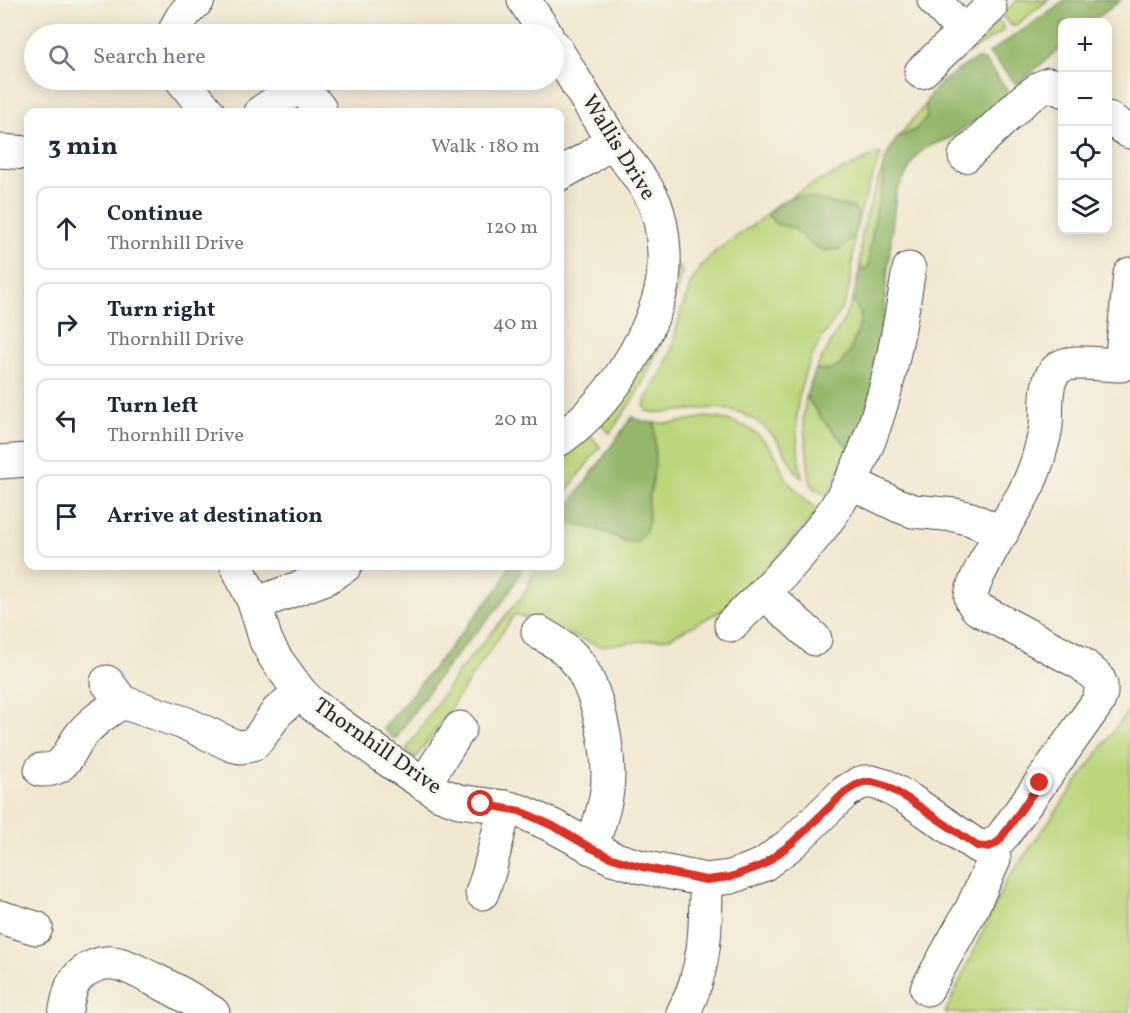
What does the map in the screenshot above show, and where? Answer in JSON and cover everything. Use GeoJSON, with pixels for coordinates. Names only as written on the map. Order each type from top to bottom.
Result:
{"type":"FeatureCollection","features":[{"type":"Feature","properties":{"kind":"street"},"geometry":{"type":"LineString","coordinates":[[177,24],[179,19],[198,0]]}},
{"type":"Feature","properties":{"kind":"street"},"geometry":{"type":"LineString","coordinates":[[525,0],[540,24]]}},
{"type":"Feature","properties":{"kind":"street"},"geometry":{"type":"LineString","coordinates":[[934,0],[964,32]]}},
{"type":"Feature","properties":{"kind":"street"},"geometry":{"type":"LineString","coordinates":[[921,72],[990,8]]}},
{"type":"Feature","properties":{"kind":"street","name":"Wallis Drive"},"geometry":{"type":"LineString","coordinates":[[564,62],[655,203],[663,236],[661,289],[633,357],[586,417],[564,436]]}},
{"type":"Feature","properties":{"kind":"street"},"geometry":{"type":"LineString","coordinates":[[965,156],[1024,100],[1049,84],[1058,88]]}},
{"type":"Feature","properties":{"kind":"street"},"geometry":{"type":"LineString","coordinates":[[190,90],[205,108]]}},
{"type":"Feature","properties":{"kind":"street"},"geometry":{"type":"LineString","coordinates":[[270,108],[306,91]]}},
{"type":"Feature","properties":{"kind":"street"},"geometry":{"type":"LineString","coordinates":[[1112,121],[1130,132]]}},
{"type":"Feature","properties":{"kind":"street"},"geometry":{"type":"LineString","coordinates":[[564,172],[613,140]]}},
{"type":"Feature","properties":{"kind":"street"},"geometry":{"type":"LineString","coordinates":[[0,151],[24,153]]}},
{"type":"Feature","properties":{"kind":"street"},"geometry":{"type":"LineString","coordinates":[[731,625],[795,560],[834,510],[863,457],[888,381],[909,269]]}},
{"type":"Feature","properties":{"kind":"street"},"geometry":{"type":"LineString","coordinates":[[927,990],[972,908],[994,860],[993,846],[1005,834],[1098,702],[1101,693],[1098,678],[1082,664],[978,609],[970,597],[974,584],[1027,487],[1036,466],[1046,424],[1050,382],[1053,374],[1069,363],[1126,366],[1130,274]]}},
{"type":"Feature","properties":{"kind":"street"},"geometry":{"type":"LineString","coordinates":[[0,462],[24,460]]}},
{"type":"Feature","properties":{"kind":"street"},"geometry":{"type":"LineString","coordinates":[[850,482],[913,511],[956,515],[971,519],[1002,534]]}},
{"type":"Feature","properties":{"kind":"street","name":"Thornhill Drive"},"geometry":{"type":"LineString","coordinates":[[239,570],[255,604],[266,641],[300,692],[313,705],[440,794],[459,801],[520,811],[612,858],[642,867],[706,880],[731,877],[763,865],[792,843],[845,792],[864,782],[886,786],[977,846],[993,846]]}},
{"type":"Feature","properties":{"kind":"street"},"geometry":{"type":"LineString","coordinates":[[255,604],[326,578],[339,570]]}},
{"type":"Feature","properties":{"kind":"street"},"geometry":{"type":"LineString","coordinates":[[764,593],[815,639]]}},
{"type":"Feature","properties":{"kind":"street"},"geometry":{"type":"LineString","coordinates":[[538,632],[569,652],[583,670],[598,708],[608,754],[609,773],[605,803],[591,848]]}},
{"type":"Feature","properties":{"kind":"street"},"geometry":{"type":"LineString","coordinates":[[41,770],[59,766],[114,692],[232,745],[247,747],[256,742],[277,712],[300,692]]}},
{"type":"Feature","properties":{"kind":"street"},"geometry":{"type":"LineString","coordinates":[[424,784],[460,728]]}},
{"type":"Feature","properties":{"kind":"street"},"geometry":{"type":"LineString","coordinates":[[482,893],[505,807]]}},
{"type":"Feature","properties":{"kind":"street"},"geometry":{"type":"LineString","coordinates":[[683,1013],[696,984],[702,963],[706,880]]}},
{"type":"Feature","properties":{"kind":"street"},"geometry":{"type":"LineString","coordinates":[[1,923],[36,928]]}},
{"type":"Feature","properties":{"kind":"street"},"geometry":{"type":"LineString","coordinates":[[65,1013],[73,986],[79,977],[97,964],[110,963],[128,967],[147,976],[185,995],[213,1013]]}},
{"type":"Feature","properties":{"kind":"green space"},"geometry":{"type":"Polygon","coordinates":[[[1018,0],[1048,0],[1012,26],[1001,15],[1018,0]]]}},
{"type":"Feature","properties":{"kind":"green space"},"geometry":{"type":"Polygon","coordinates":[[[1064,0],[1121,0],[1096,18],[1058,18],[1058,49],[1017,85],[989,53],[1064,0]]]}},
{"type":"Feature","properties":{"kind":"green space"},"geometry":{"type":"Polygon","coordinates":[[[994,16],[1004,29],[1002,32],[968,52],[932,80],[994,16]]]}},
{"type":"Feature","properties":{"kind":"green space"},"geometry":{"type":"Polygon","coordinates":[[[978,59],[985,61],[1011,95],[988,114],[952,137],[927,147],[917,155],[896,192],[884,306],[886,335],[883,364],[850,449],[821,418],[806,396],[816,369],[827,371],[839,366],[849,353],[858,331],[861,316],[853,300],[860,267],[865,270],[869,265],[870,246],[884,181],[884,163],[889,150],[898,137],[914,131],[927,118],[926,103],[934,90],[956,71],[978,59]]]}},
{"type":"Feature","properties":{"kind":"green space"},"geometry":{"type":"Polygon","coordinates":[[[926,104],[927,117],[924,121],[911,132],[898,137],[926,104]]]}},
{"type":"Feature","properties":{"kind":"green space"},"geometry":{"type":"Polygon","coordinates":[[[881,154],[856,228],[850,284],[846,298],[812,357],[800,390],[797,441],[802,478],[773,436],[750,417],[731,410],[710,408],[646,411],[644,405],[646,399],[671,352],[691,283],[701,266],[716,251],[761,219],[775,206],[803,189],[881,154]]]}},
{"type":"Feature","properties":{"kind":"green space"},"geometry":{"type":"Polygon","coordinates":[[[884,163],[884,181],[870,246],[869,265],[865,270],[860,267],[861,239],[884,163]]]}},
{"type":"Feature","properties":{"kind":"green space"},"geometry":{"type":"Polygon","coordinates":[[[799,196],[854,208],[859,217],[855,236],[841,249],[824,251],[809,243],[793,228],[776,224],[767,214],[782,202],[799,196]]]}},
{"type":"Feature","properties":{"kind":"green space"},"geometry":{"type":"Polygon","coordinates":[[[680,266],[682,271],[656,355],[632,402],[610,433],[596,419],[680,266]]]}},
{"type":"Feature","properties":{"kind":"green space"},"geometry":{"type":"Polygon","coordinates":[[[853,300],[861,317],[854,343],[843,362],[836,368],[816,369],[844,319],[853,300]]]}},
{"type":"Feature","properties":{"kind":"green space"},"geometry":{"type":"Polygon","coordinates":[[[806,396],[821,418],[850,449],[827,496],[813,488],[810,480],[803,418],[806,396]]]}},
{"type":"Feature","properties":{"kind":"green space"},"geometry":{"type":"Polygon","coordinates":[[[632,417],[644,422],[655,423],[655,463],[648,504],[649,519],[646,532],[636,543],[570,523],[565,511],[632,417]]]}},
{"type":"Feature","properties":{"kind":"green space"},"geometry":{"type":"Polygon","coordinates":[[[706,417],[717,418],[737,423],[755,432],[776,456],[791,485],[818,511],[742,597],[669,638],[599,646],[515,614],[416,758],[406,750],[459,671],[525,593],[534,570],[564,570],[565,511],[570,523],[604,532],[624,542],[649,519],[648,504],[653,481],[655,423],[675,423],[706,417]]]}},
{"type":"Feature","properties":{"kind":"green space"},"geometry":{"type":"Polygon","coordinates":[[[587,431],[600,447],[564,494],[564,446],[587,431]]]}},
{"type":"Feature","properties":{"kind":"green space"},"geometry":{"type":"Polygon","coordinates":[[[507,570],[520,570],[496,611],[443,672],[395,740],[383,729],[501,585],[507,570]]]}},
{"type":"Feature","properties":{"kind":"green space"},"geometry":{"type":"Polygon","coordinates":[[[1130,708],[1130,1013],[945,1013],[1005,883],[1130,708]]]}},
{"type":"Feature","properties":{"kind":"route"},"geometry":{"type":"LineString","coordinates":[[481,804],[520,811],[612,858],[642,867],[706,880],[731,877],[763,865],[776,857],[845,792],[864,782],[886,786],[977,846],[986,847],[993,846],[1005,834],[1040,783]]}}]}
